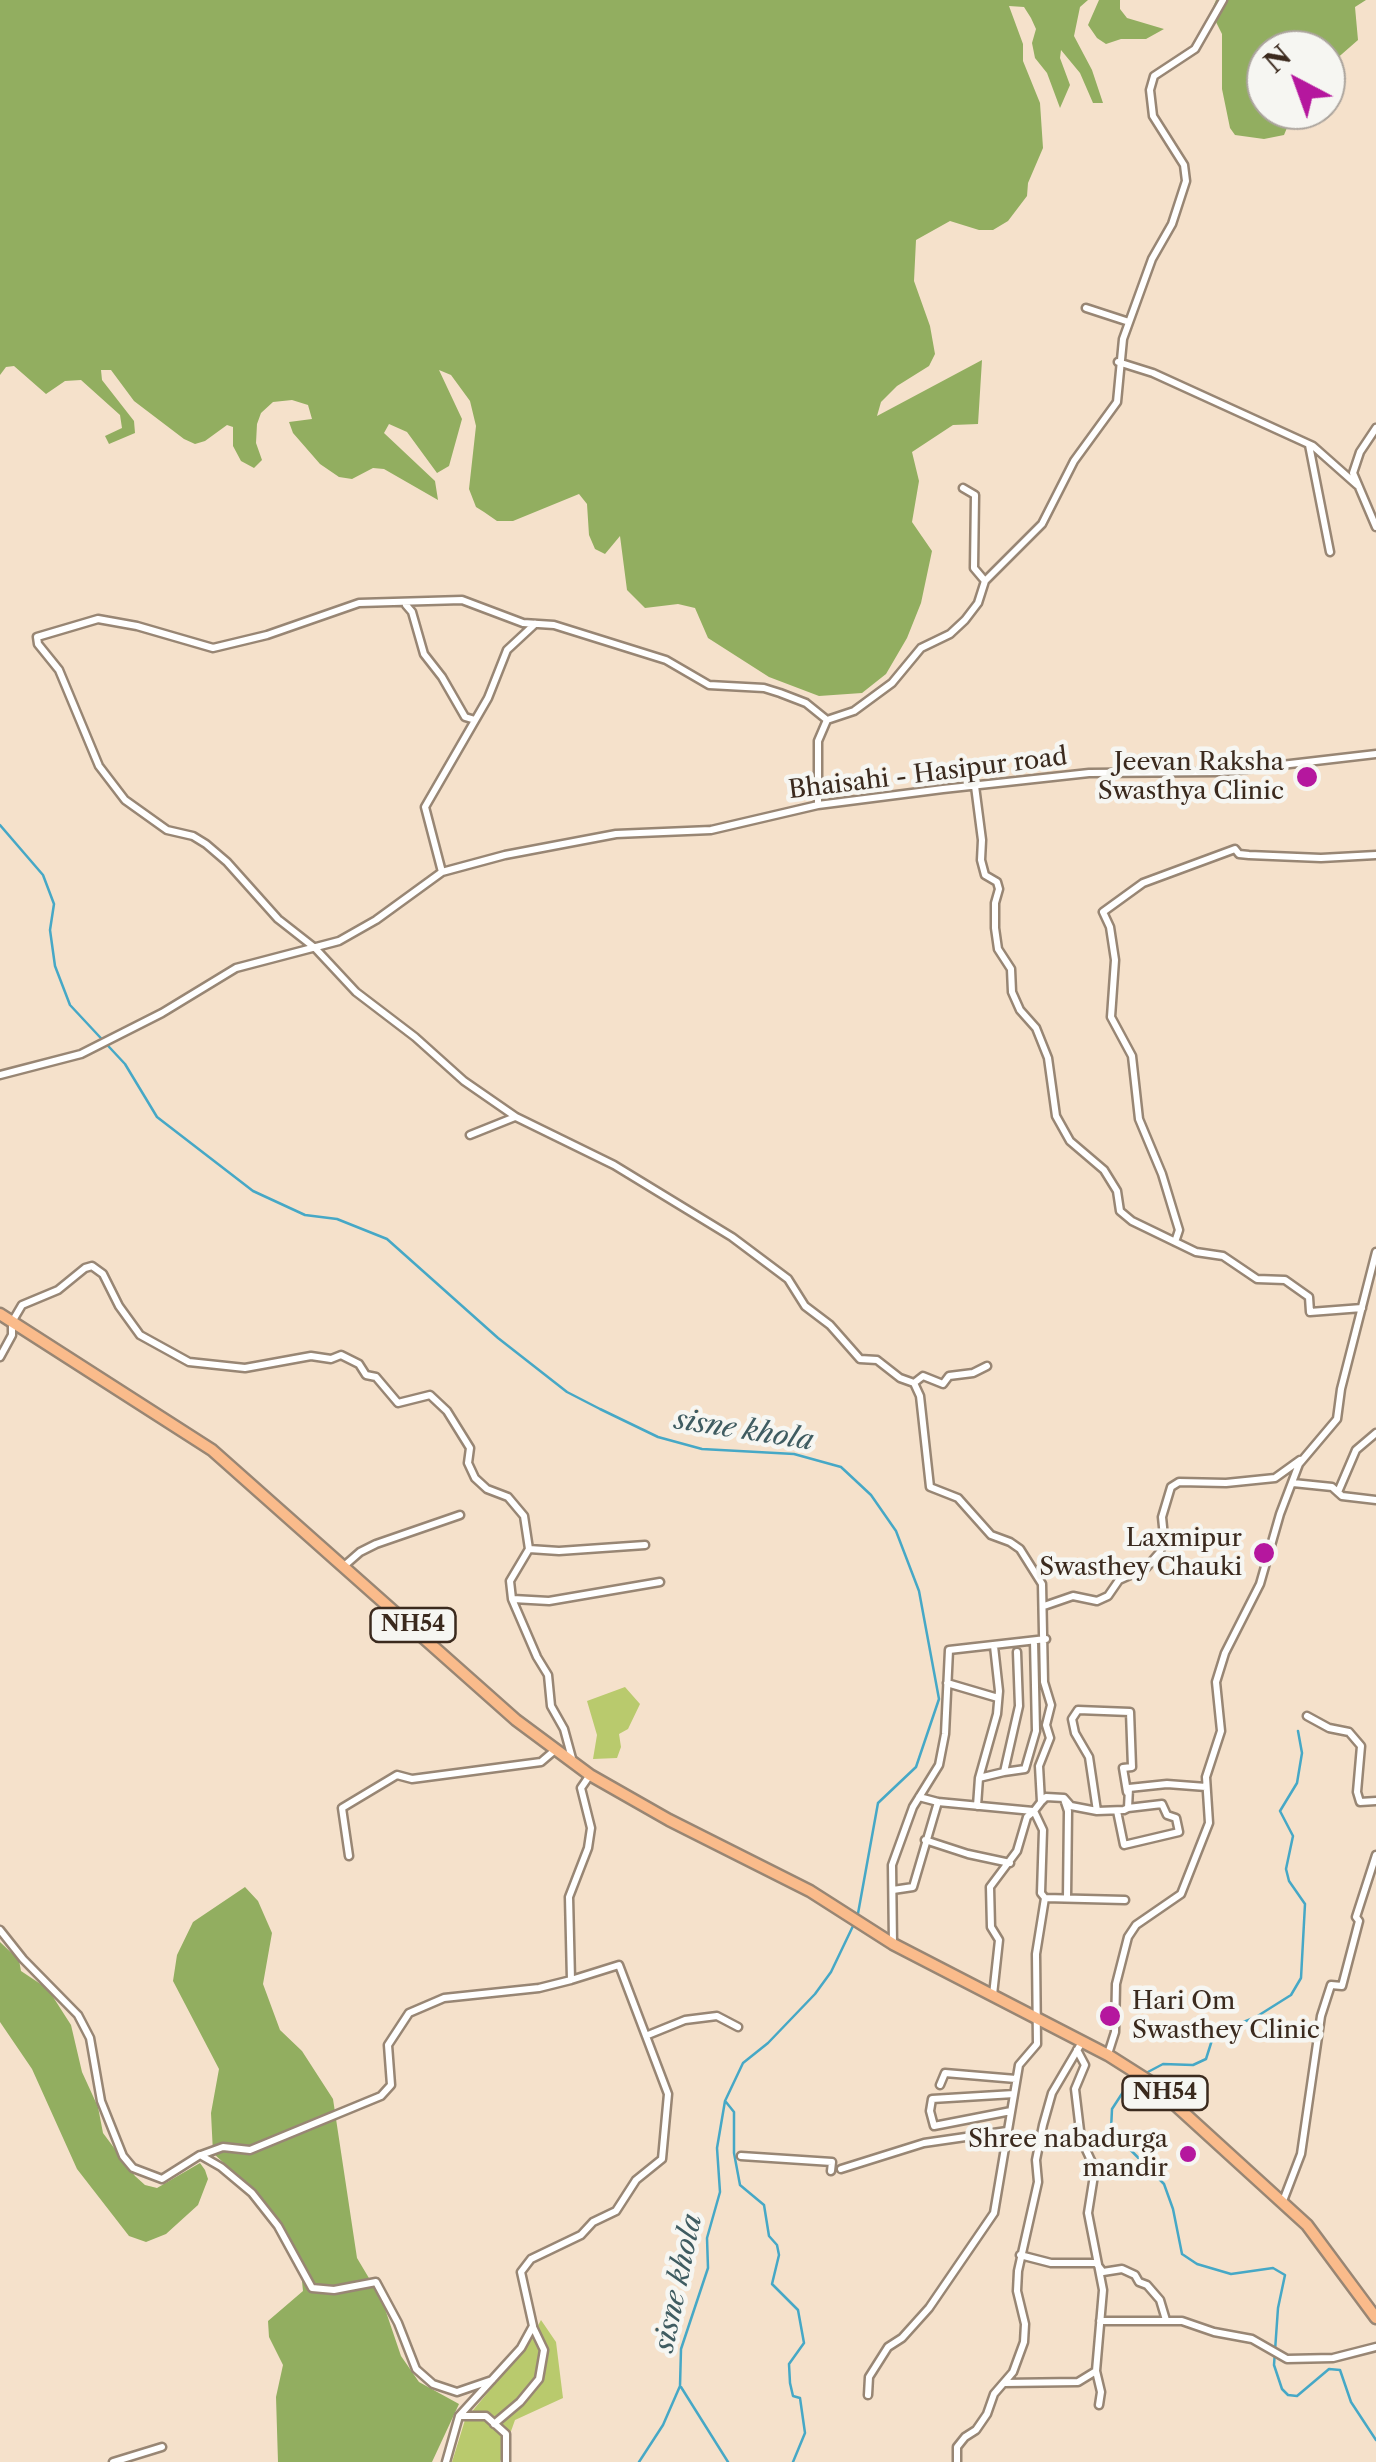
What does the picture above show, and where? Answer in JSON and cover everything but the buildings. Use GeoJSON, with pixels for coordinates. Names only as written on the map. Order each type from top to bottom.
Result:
{"type":"FeatureCollection","features":[{"type":"Feature","properties":{"kind":"main road","name":"NH54"},"geometry":{"type":"LineString","coordinates":[[0,1314],[212,1450],[516,1720],[590,1775],[810,1891],[893,1944],[1036,2018],[1079,2046],[1108,2055],[1167,2095],[1283,2201],[1326,2247],[1376,2318]]}},
{"type":"Feature","properties":{"kind":"street"},"geometry":{"type":"LineString","coordinates":[[818,805],[818,741],[827,720],[865,704],[892,683],[921,648],[950,634],[978,603],[985,582],[1042,524],[1074,461],[1116,402],[1118,362],[1129,322],[1152,259],[1172,224],[1186,181],[1184,165],[1152,116],[1150,90],[1154,76],[1194,49],[1224,0]]}},
{"type":"Feature","properties":{"kind":"street"},"geometry":{"type":"LineString","coordinates":[[1086,308],[1129,322]]}},
{"type":"Feature","properties":{"kind":"street"},"geometry":{"type":"LineString","coordinates":[[1118,362],[1153,373],[1309,445],[1342,468],[1357,485]]}},
{"type":"Feature","properties":{"kind":"street"},"geometry":{"type":"LineString","coordinates":[[1376,428],[1360,452],[1354,472],[1376,527]]}},
{"type":"Feature","properties":{"kind":"street"},"geometry":{"type":"LineString","coordinates":[[1309,445],[1330,552]]}},
{"type":"Feature","properties":{"kind":"street"},"geometry":{"type":"LineString","coordinates":[[963,488],[974,495],[974,568],[985,582]]}},
{"type":"Feature","properties":{"kind":"street"},"geometry":{"type":"LineString","coordinates":[[827,720],[806,702],[780,693],[764,688],[709,685],[666,660],[537,622],[523,623],[462,600],[359,603],[268,635],[213,648],[98,619],[36,636],[59,670],[99,766],[125,800],[168,830],[194,836],[206,844],[356,992],[464,1081],[516,1118],[614,1165],[732,1237],[788,1279],[805,1306],[830,1325],[860,1358],[876,1360],[914,1383],[920,1396],[930,1487],[958,1498],[991,1535],[1020,1549],[1042,1584],[1044,1682],[1051,1705],[1046,1726],[1050,1738],[1039,1766],[1042,1802]]}},
{"type":"Feature","properties":{"kind":"street"},"geometry":{"type":"LineString","coordinates":[[406,604],[424,654],[465,717],[475,720]]}},
{"type":"Feature","properties":{"kind":"street"},"geometry":{"type":"LineString","coordinates":[[442,872],[424,807],[475,720],[508,650],[537,622]]}},
{"type":"Feature","properties":{"kind":"street","name":"Bhaisahi - Hasipur road"},"geometry":{"type":"LineString","coordinates":[[0,1075],[81,1054],[236,968],[339,941],[442,872],[559,844],[616,834],[711,830],[818,805],[1089,773],[1222,772],[1376,754]]}},
{"type":"Feature","properties":{"kind":"street"},"geometry":{"type":"LineString","coordinates":[[975,786],[981,860],[985,874],[997,882],[999,890],[995,902],[998,949],[1011,969],[1012,992],[1020,1010],[1036,1028],[1048,1058],[1056,1116],[1070,1141],[1104,1170],[1117,1191],[1120,1211],[1132,1221],[1196,1252],[1223,1256],[1257,1279],[1285,1280],[1309,1298],[1310,1312],[1362,1308]]}},
{"type":"Feature","properties":{"kind":"street"},"geometry":{"type":"LineString","coordinates":[[1174,1242],[1178,1230],[1175,1216],[1139,1119],[1132,1056],[1112,1017],[1115,960],[1110,927],[1103,912],[1143,883],[1235,849],[1239,854],[1321,858],[1376,855]]}},
{"type":"Feature","properties":{"kind":"street"},"geometry":{"type":"LineString","coordinates":[[470,1135],[516,1118]]}},
{"type":"Feature","properties":{"kind":"street"},"geometry":{"type":"LineString","coordinates":[[1108,2055],[1114,2032],[1116,1984],[1128,1936],[1136,1925],[1180,1894],[1210,1823],[1206,1787],[1208,1765],[1222,1731],[1216,1682],[1220,1668],[1260,1584],[1299,1464],[1337,1419],[1376,1252]]}},
{"type":"Feature","properties":{"kind":"street"},"geometry":{"type":"LineString","coordinates":[[0,1357],[22,1305],[58,1290],[92,1266],[104,1274],[119,1306],[140,1334],[189,1362],[245,1368],[311,1356],[331,1359],[341,1355],[350,1358],[366,1375],[376,1377],[398,1403],[430,1395],[447,1410],[470,1448],[468,1463],[475,1478],[488,1489],[508,1497],[524,1516],[529,1549],[510,1581],[512,1599],[536,1657],[548,1675],[551,1706],[564,1729],[573,1763]]}},
{"type":"Feature","properties":{"kind":"street"},"geometry":{"type":"LineString","coordinates":[[914,1383],[923,1376],[943,1384],[949,1376],[973,1373],[987,1366]]}},
{"type":"Feature","properties":{"kind":"street"},"geometry":{"type":"LineString","coordinates":[[1338,1492],[1356,1450],[1376,1433]]}},
{"type":"Feature","properties":{"kind":"street"},"geometry":{"type":"LineString","coordinates":[[1042,1607],[1073,1596],[1098,1601],[1108,1596],[1119,1580],[1146,1568],[1160,1552],[1164,1536],[1162,1518],[1171,1488],[1179,1482],[1275,1478],[1308,1454]]}},
{"type":"Feature","properties":{"kind":"street"},"geometry":{"type":"LineString","coordinates":[[1293,1483],[1332,1487],[1360,1500],[1376,1500]]}},
{"type":"Feature","properties":{"kind":"street"},"geometry":{"type":"LineString","coordinates":[[344,1566],[376,1544],[460,1515]]}},
{"type":"Feature","properties":{"kind":"street"},"geometry":{"type":"LineString","coordinates":[[529,1549],[645,1545]]}},
{"type":"Feature","properties":{"kind":"street"},"geometry":{"type":"LineString","coordinates":[[512,1599],[548,1601],[660,1582]]}},
{"type":"Feature","properties":{"kind":"street"},"geometry":{"type":"LineString","coordinates":[[893,1944],[892,1865],[902,1830],[939,1765],[943,1750],[949,1650],[1046,1639]]}},
{"type":"Feature","properties":{"kind":"street"},"geometry":{"type":"LineString","coordinates":[[979,1778],[1024,1769],[1036,1731],[1034,1641]]}},
{"type":"Feature","properties":{"kind":"street"},"geometry":{"type":"LineString","coordinates":[[977,1806],[979,1778],[998,1698],[994,1646]]}},
{"type":"Feature","properties":{"kind":"street"},"geometry":{"type":"LineString","coordinates":[[1004,1772],[1019,1706],[1016,1652]]}},
{"type":"Feature","properties":{"kind":"street"},"geometry":{"type":"LineString","coordinates":[[947,1684],[998,1698]]}},
{"type":"Feature","properties":{"kind":"street"},"geometry":{"type":"LineString","coordinates":[[1098,1812],[1090,1756],[1072,1720],[1078,1710],[1130,1712],[1132,1768],[1123,1768],[1128,1808]]}},
{"type":"Feature","properties":{"kind":"street"},"geometry":{"type":"LineString","coordinates":[[1307,1716],[1329,1728],[1349,1732],[1361,1746],[1357,1792],[1360,1802],[1376,1800]]}},
{"type":"Feature","properties":{"kind":"street"},"geometry":{"type":"LineString","coordinates":[[349,1856],[342,1808],[397,1775],[412,1779],[541,1762],[556,1750]]}},
{"type":"Feature","properties":{"kind":"street"},"geometry":{"type":"LineString","coordinates":[[572,1980],[570,1897],[588,1848],[591,1828],[581,1788],[590,1775]]}},
{"type":"Feature","properties":{"kind":"street"},"geometry":{"type":"LineString","coordinates":[[1127,1792],[1134,1786],[1206,1787]]}},
{"type":"Feature","properties":{"kind":"street"},"geometry":{"type":"LineString","coordinates":[[918,1796],[938,1802],[1034,1811]]}},
{"type":"Feature","properties":{"kind":"street"},"geometry":{"type":"LineString","coordinates":[[992,1996],[999,1940],[991,1927],[990,1887],[1018,1851],[1026,1817],[1046,1797],[1064,1798],[1072,1806],[1098,1812],[1162,1804],[1167,1815],[1176,1818],[1179,1832],[1124,1846],[1117,1811]]}},
{"type":"Feature","properties":{"kind":"street"},"geometry":{"type":"LineString","coordinates":[[1064,1798],[1068,1811],[1067,1898]]}},
{"type":"Feature","properties":{"kind":"street"},"geometry":{"type":"LineString","coordinates":[[893,1890],[913,1886],[938,1802]]}},
{"type":"Feature","properties":{"kind":"street"},"geometry":{"type":"LineString","coordinates":[[868,2395],[868,2377],[888,2348],[929,2308],[994,2213],[1019,2065],[1037,2044],[1036,1954],[1045,1898],[1041,1892],[1043,1830],[1034,1811]]}},
{"type":"Feature","properties":{"kind":"street"},"geometry":{"type":"LineString","coordinates":[[925,1840],[1010,1863]]}},
{"type":"Feature","properties":{"kind":"street"},"geometry":{"type":"LineString","coordinates":[[1283,2201],[1301,2154],[1321,2016],[1331,1985],[1342,1986],[1356,1917],[1376,1855]]}},
{"type":"Feature","properties":{"kind":"street"},"geometry":{"type":"LineString","coordinates":[[1045,1898],[1125,1900]]}},
{"type":"Feature","properties":{"kind":"street"},"geometry":{"type":"LineString","coordinates":[[0,1930],[78,2015],[90,2038],[101,2101],[123,2156],[133,2168],[162,2180],[200,2156],[223,2147],[250,2150],[381,2096],[391,2085],[388,2045],[409,2013],[444,1998],[539,1988],[619,1965],[668,2094],[662,2158],[636,2180],[616,2211],[593,2222],[582,2235],[531,2259],[520,2272],[532,2326],[544,2350],[538,2379],[520,2402],[494,2424]]}},
{"type":"Feature","properties":{"kind":"street"},"geometry":{"type":"LineString","coordinates":[[648,2035],[685,2020],[717,2016],[738,2026]]}},
{"type":"Feature","properties":{"kind":"street"},"geometry":{"type":"LineString","coordinates":[[957,2462],[957,2448],[965,2436],[976,2430],[994,2394],[1014,2372],[1024,2342],[1025,2324],[1016,2291],[1020,2255],[1038,2182],[1036,2160],[1052,2093],[1079,2046]]}},
{"type":"Feature","properties":{"kind":"street"},"geometry":{"type":"LineString","coordinates":[[1079,2046],[1085,2065],[1075,2089],[1079,2130],[1084,2151],[1095,2169],[1088,2213],[1104,2290],[1096,2372],[1101,2392],[1098,2405]]}},
{"type":"Feature","properties":{"kind":"street"},"geometry":{"type":"LineString","coordinates":[[940,2085],[945,2073],[1016,2079]]}},
{"type":"Feature","properties":{"kind":"street"},"geometry":{"type":"LineString","coordinates":[[1011,2111],[934,2126],[930,2111],[932,2099],[1014,2094]]}},
{"type":"Feature","properties":{"kind":"street"},"geometry":{"type":"LineString","coordinates":[[841,2169],[924,2143],[1008,2132]]}},
{"type":"Feature","properties":{"kind":"street"},"geometry":{"type":"LineString","coordinates":[[200,2156],[221,2167],[252,2193],[278,2226],[312,2288],[334,2290],[376,2282],[416,2369],[432,2384],[457,2392],[492,2380]]}},
{"type":"Feature","properties":{"kind":"street"},"geometry":{"type":"LineString","coordinates":[[741,2156],[832,2162],[831,2171]]}},
{"type":"Feature","properties":{"kind":"street"},"geometry":{"type":"LineString","coordinates":[[1020,2255],[1050,2262],[1096,2263]]}},
{"type":"Feature","properties":{"kind":"street"},"geometry":{"type":"LineString","coordinates":[[1096,2263],[1102,2272],[1122,2269],[1135,2275],[1160,2300],[1166,2320]]}},
{"type":"Feature","properties":{"kind":"street"},"geometry":{"type":"LineString","coordinates":[[1100,2322],[1182,2321],[1252,2339],[1288,2359],[1333,2358],[1376,2347]]}},
{"type":"Feature","properties":{"kind":"street"},"geometry":{"type":"LineString","coordinates":[[446,2462],[459,2416],[521,2348],[532,2326]]}},
{"type":"Feature","properties":{"kind":"street"},"geometry":{"type":"LineString","coordinates":[[1003,2384],[1078,2382],[1096,2372]]}},
{"type":"Feature","properties":{"kind":"street"},"geometry":{"type":"LineString","coordinates":[[459,2416],[486,2416],[506,2434],[506,2462]]}},
{"type":"Feature","properties":{"kind":"street"},"geometry":{"type":"LineString","coordinates":[[113,2462],[162,2447]]}},
{"type":"Feature","properties":{"kind":"green space"},"geometry":{"type":"Polygon","coordinates":[[[0,0],[1088,0],[1080,7],[1074,36],[1092,70],[1103,103],[1093,103],[1080,73],[1061,50],[1070,85],[1060,108],[1047,73],[1035,58],[1032,43],[1036,29],[1031,18],[1024,7],[1009,6],[1023,44],[1023,61],[1040,103],[1043,148],[1028,183],[1027,196],[1008,221],[993,230],[950,221],[916,240],[914,281],[935,354],[929,366],[897,386],[881,402],[877,416],[982,360],[978,424],[953,425],[912,452],[919,481],[912,522],[932,551],[921,603],[886,674],[862,693],[819,696],[769,677],[708,638],[695,608],[678,604],[645,608],[627,590],[620,536],[605,554],[595,549],[589,535],[587,504],[579,494],[513,521],[497,521],[476,507],[469,489],[476,426],[470,401],[451,375],[439,370],[462,419],[449,466],[437,473],[407,432],[389,424],[384,433],[435,481],[438,500],[384,469],[373,468],[352,479],[339,477],[320,464],[293,433],[289,422],[312,419],[308,405],[292,400],[273,402],[261,413],[256,443],[262,460],[254,468],[241,461],[233,446],[233,427],[227,425],[195,444],[184,439],[134,401],[111,370],[101,370],[102,380],[134,421],[135,433],[109,444],[105,436],[122,428],[120,415],[81,380],[65,381],[46,394],[14,366],[6,367],[0,375],[0,0]]]}},
{"type":"Feature","properties":{"kind":"green space"},"geometry":{"type":"Polygon","coordinates":[[[1099,0],[1120,0],[1120,9],[1127,18],[1164,29],[1146,39],[1121,39],[1106,44],[1088,25],[1099,0]]]}},
{"type":"Feature","properties":{"kind":"green space"},"geometry":{"type":"Polygon","coordinates":[[[1216,0],[1366,0],[1355,7],[1358,40],[1346,50],[1346,30],[1246,30],[1246,130],[1286,130],[1284,135],[1264,139],[1235,135],[1230,128],[1222,89],[1222,34],[1211,12],[1216,0]]]}},
{"type":"Feature","properties":{"kind":"green space"},"geometry":{"type":"Polygon","coordinates":[[[625,1687],[640,1704],[628,1729],[619,1734],[621,1747],[617,1758],[593,1759],[597,1735],[587,1701],[625,1687]]]}},
{"type":"Feature","properties":{"kind":"green space"},"geometry":{"type":"Polygon","coordinates":[[[245,1887],[258,1901],[272,1933],[263,1984],[280,2030],[302,2051],[333,2099],[357,2258],[382,2300],[401,2356],[419,2382],[459,2404],[432,2462],[278,2462],[276,2397],[283,2365],[269,2337],[268,2321],[303,2291],[300,2261],[254,2191],[213,2153],[211,2113],[219,2069],[173,1981],[177,1955],[193,1922],[245,1887]]]}},
{"type":"Feature","properties":{"kind":"green space"},"geometry":{"type":"Polygon","coordinates":[[[0,1942],[19,1960],[21,1971],[48,1989],[71,2025],[103,2133],[135,2176],[145,2185],[157,2188],[200,2163],[205,2170],[208,2179],[198,2205],[166,2234],[146,2242],[129,2236],[77,2169],[32,2069],[0,2022],[0,1942]]]}},
{"type":"Feature","properties":{"kind":"green space"},"geometry":{"type":"Polygon","coordinates":[[[541,2320],[556,2342],[563,2398],[515,2420],[500,2462],[452,2462],[465,2420],[528,2344],[541,2320]]]}},
{"type":"Feature","properties":{"kind":"waterway","name":"sisne khola"},"geometry":{"type":"LineString","coordinates":[[0,825],[43,875],[54,904],[50,930],[55,966],[70,1005],[125,1064],[157,1117],[253,1191],[305,1215],[337,1219],[387,1239],[498,1338],[567,1392],[600,1409],[658,1437],[702,1449],[794,1454],[841,1467],[871,1495],[896,1531],[919,1591],[939,1699],[916,1767],[878,1803],[857,1919]]}},
{"type":"Feature","properties":{"kind":"waterway"},"geometry":{"type":"LineString","coordinates":[[1146,2073],[1163,2064],[1193,2065],[1206,2059],[1212,2040],[1221,2031],[1256,2017],[1291,1995],[1301,1978],[1305,1904],[1289,1881],[1286,1869],[1293,1836],[1280,1811],[1297,1783],[1302,1753],[1298,1731]]}},
{"type":"Feature","properties":{"kind":"waterway","name":"sisne khola"},"geometry":{"type":"LineString","coordinates":[[639,2462],[663,2425],[680,2386],[681,2349],[708,2268],[707,2238],[720,2192],[717,2148],[725,2101],[743,2063],[815,1994],[831,1972],[853,1926]]}},
{"type":"Feature","properties":{"kind":"waterway"},"geometry":{"type":"LineString","coordinates":[[1141,2079],[1125,2089],[1112,2109],[1111,2130],[1164,2184],[1182,2254],[1197,2264],[1231,2274],[1273,2268],[1285,2275],[1274,2365],[1282,2389],[1297,2396],[1329,2369],[1340,2370],[1351,2402],[1376,2440]]}},
{"type":"Feature","properties":{"kind":"waterway"},"geometry":{"type":"LineString","coordinates":[[726,2102],[734,2112],[734,2153],[740,2185],[764,2205],[769,2236],[777,2245],[779,2255],[772,2284],[798,2310],[804,2343],[789,2364],[790,2383],[793,2396],[800,2398],[805,2433],[793,2462]]}},
{"type":"Feature","properties":{"kind":"waterway"},"geometry":{"type":"LineString","coordinates":[[681,2387],[728,2462]]}},
{"type":"Feature","properties":{"kind":"place","name":"Jeevan Raksha Swasthya Clinic"},"geometry":{"type":"Point","coordinates":[1307,777]}},
{"type":"Feature","properties":{"kind":"place","name":"Laxmipur Swasthey Chauki"},"geometry":{"type":"Point","coordinates":[1264,1553]}},
{"type":"Feature","properties":{"kind":"place","name":"Hari Om Swasthey Clinic"},"geometry":{"type":"Point","coordinates":[1110,2016]}},
{"type":"Feature","properties":{"kind":"place","name":"Shree nabadurga mandir"},"geometry":{"type":"Point","coordinates":[1188,2154]}}]}
